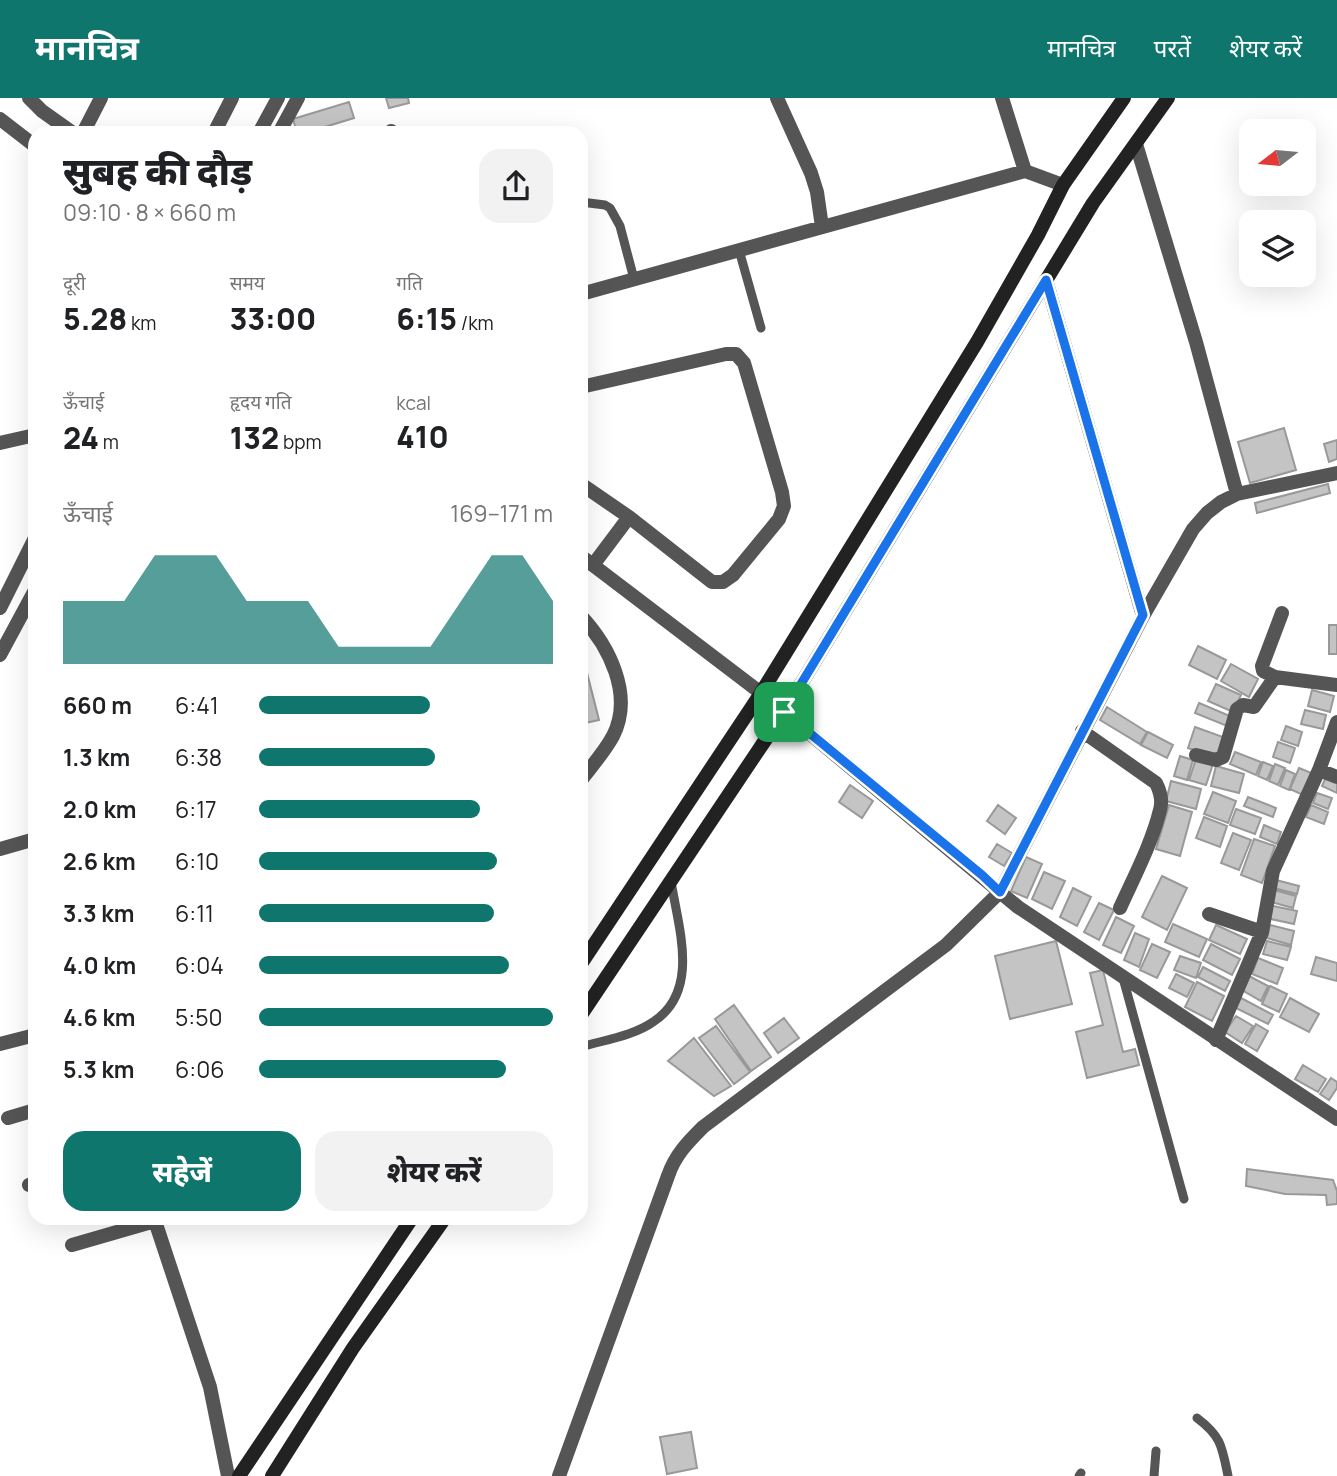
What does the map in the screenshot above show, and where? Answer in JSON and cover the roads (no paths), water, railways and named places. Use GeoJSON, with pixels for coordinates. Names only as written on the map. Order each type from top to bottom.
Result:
{"type":"FeatureCollection","features":[{"type":"Feature","properties":{"kind":"main road"},"geometry":{"type":"LineString","coordinates":[[588,953],[761,693],[977,342],[1063,185],[1124,98]]}},
{"type":"Feature","properties":{"kind":"main road"},"geometry":{"type":"LineString","coordinates":[[588,1005],[784,712],[1093,202],[1168,98]]}},
{"type":"Feature","properties":{"kind":"main road"},"geometry":{"type":"LineString","coordinates":[[239,1476],[407,1225]]}},
{"type":"Feature","properties":{"kind":"main road"},"geometry":{"type":"LineString","coordinates":[[272,1476],[353,1348],[440,1225]]}},
{"type":"Feature","properties":{"kind":"street"},"geometry":{"type":"LineString","coordinates":[[29,98],[63,126]]}},
{"type":"Feature","properties":{"kind":"street"},"geometry":{"type":"LineString","coordinates":[[87,126],[101,98]]}},
{"type":"Feature","properties":{"kind":"street"},"geometry":{"type":"LineString","coordinates":[[218,126],[232,98]]}},
{"type":"Feature","properties":{"kind":"street"},"geometry":{"type":"LineString","coordinates":[[263,126],[278,98]]}},
{"type":"Feature","properties":{"kind":"street"},"geometry":{"type":"LineString","coordinates":[[283,126],[298,98]]}},
{"type":"Feature","properties":{"kind":"street"},"geometry":{"type":"LineString","coordinates":[[777,98],[811,173],[817,192],[822,228]]}},
{"type":"Feature","properties":{"kind":"street"},"geometry":{"type":"LineString","coordinates":[[1002,98],[1026,171]]}},
{"type":"Feature","properties":{"kind":"street"},"geometry":{"type":"LineString","coordinates":[[0,119],[28,141]]}},
{"type":"Feature","properties":{"kind":"street"},"geometry":{"type":"LineString","coordinates":[[1136,144],[1196,342],[1237,494]]}},
{"type":"Feature","properties":{"kind":"street"},"geometry":{"type":"LineString","coordinates":[[588,292],[1026,171],[1063,185]]}},
{"type":"Feature","properties":{"kind":"street"},"geometry":{"type":"LineString","coordinates":[[1046,280],[1143,615]]}},
{"type":"Feature","properties":{"kind":"street"},"geometry":{"type":"LineString","coordinates":[[588,385],[736,354],[744,363],[784,506],[779,519],[733,575],[723,582],[712,582],[588,489]]}},
{"type":"Feature","properties":{"kind":"street"},"geometry":{"type":"LineString","coordinates":[[0,443],[28,437]]}},
{"type":"Feature","properties":{"kind":"street"},"geometry":{"type":"LineString","coordinates":[[559,1476],[667,1175],[681,1149],[703,1126],[946,945],[1000,892],[1143,615],[1193,529],[1207,513],[1237,494],[1337,473],[1337,481]]}},
{"type":"Feature","properties":{"kind":"street"},"geometry":{"type":"LineString","coordinates":[[588,559],[629,517]]}},
{"type":"Feature","properties":{"kind":"street"},"geometry":{"type":"LineString","coordinates":[[0,608],[28,552]]}},
{"type":"Feature","properties":{"kind":"street"},"geometry":{"type":"LineString","coordinates":[[588,561],[761,693],[1018,907],[1216,1040],[1336,1115]]}},
{"type":"Feature","properties":{"kind":"street"},"geometry":{"type":"LineString","coordinates":[[0,655],[28,603]]}},
{"type":"Feature","properties":{"kind":"street"},"geometry":{"type":"LineString","coordinates":[[1282,612],[1262,666],[1263,671],[1275,677],[1337,685]]}},
{"type":"Feature","properties":{"kind":"street"},"geometry":{"type":"LineString","coordinates":[[588,625],[602,643],[614,667],[622,700],[621,717],[613,737],[588,771]]}},
{"type":"Feature","properties":{"kind":"street"},"geometry":{"type":"LineString","coordinates":[[1196,755],[1216,760],[1223,758],[1237,709],[1243,705],[1254,707],[1275,677]]}},
{"type":"Feature","properties":{"kind":"street"},"geometry":{"type":"LineString","coordinates":[[1216,1040],[1262,932],[1273,871],[1320,770],[1337,722]]}},
{"type":"Feature","properties":{"kind":"street"},"geometry":{"type":"LineString","coordinates":[[1082,731],[1156,783],[1161,792],[1161,808],[1119,908]]}},
{"type":"Feature","properties":{"kind":"street"},"geometry":{"type":"LineString","coordinates":[[1320,770],[1337,777]]}},
{"type":"Feature","properties":{"kind":"street"},"geometry":{"type":"LineString","coordinates":[[0,849],[28,841]]}},
{"type":"Feature","properties":{"kind":"street"},"geometry":{"type":"LineString","coordinates":[[1209,914],[1262,932]]}},
{"type":"Feature","properties":{"kind":"street"},"geometry":{"type":"LineString","coordinates":[[0,1044],[28,1037]]}},
{"type":"Feature","properties":{"kind":"street"},"geometry":{"type":"LineString","coordinates":[[8,1118],[28,1112]]}},
{"type":"Feature","properties":{"kind":"street"},"geometry":{"type":"LineString","coordinates":[[72,1245],[138,1225]]}},
{"type":"Feature","properties":{"kind":"street"},"geometry":{"type":"LineString","coordinates":[[157,1225],[210,1387],[229,1476]]}},
{"type":"Feature","properties":{"kind":"lane"},"geometry":{"type":"LineString","coordinates":[[588,203],[605,205],[617,217],[634,279]]}},
{"type":"Feature","properties":{"kind":"lane"},"geometry":{"type":"LineString","coordinates":[[739,250],[761,328]]}},
{"type":"Feature","properties":{"kind":"lane"},"geometry":{"type":"LineString","coordinates":[[588,1045],[635,1031],[653,1022],[667,1010],[678,991],[683,976],[683,958],[671,881]]}},
{"type":"Feature","properties":{"kind":"lane"},"geometry":{"type":"LineString","coordinates":[[1123,977],[1184,1199]]}},
{"type":"Feature","properties":{"kind":"lane"},"geometry":{"type":"LineString","coordinates":[[1197,1418],[1214,1430],[1220,1442],[1228,1476]]}},
{"type":"Feature","properties":{"kind":"lane"},"geometry":{"type":"LineString","coordinates":[[1154,1476],[1156,1451]]}}]}
